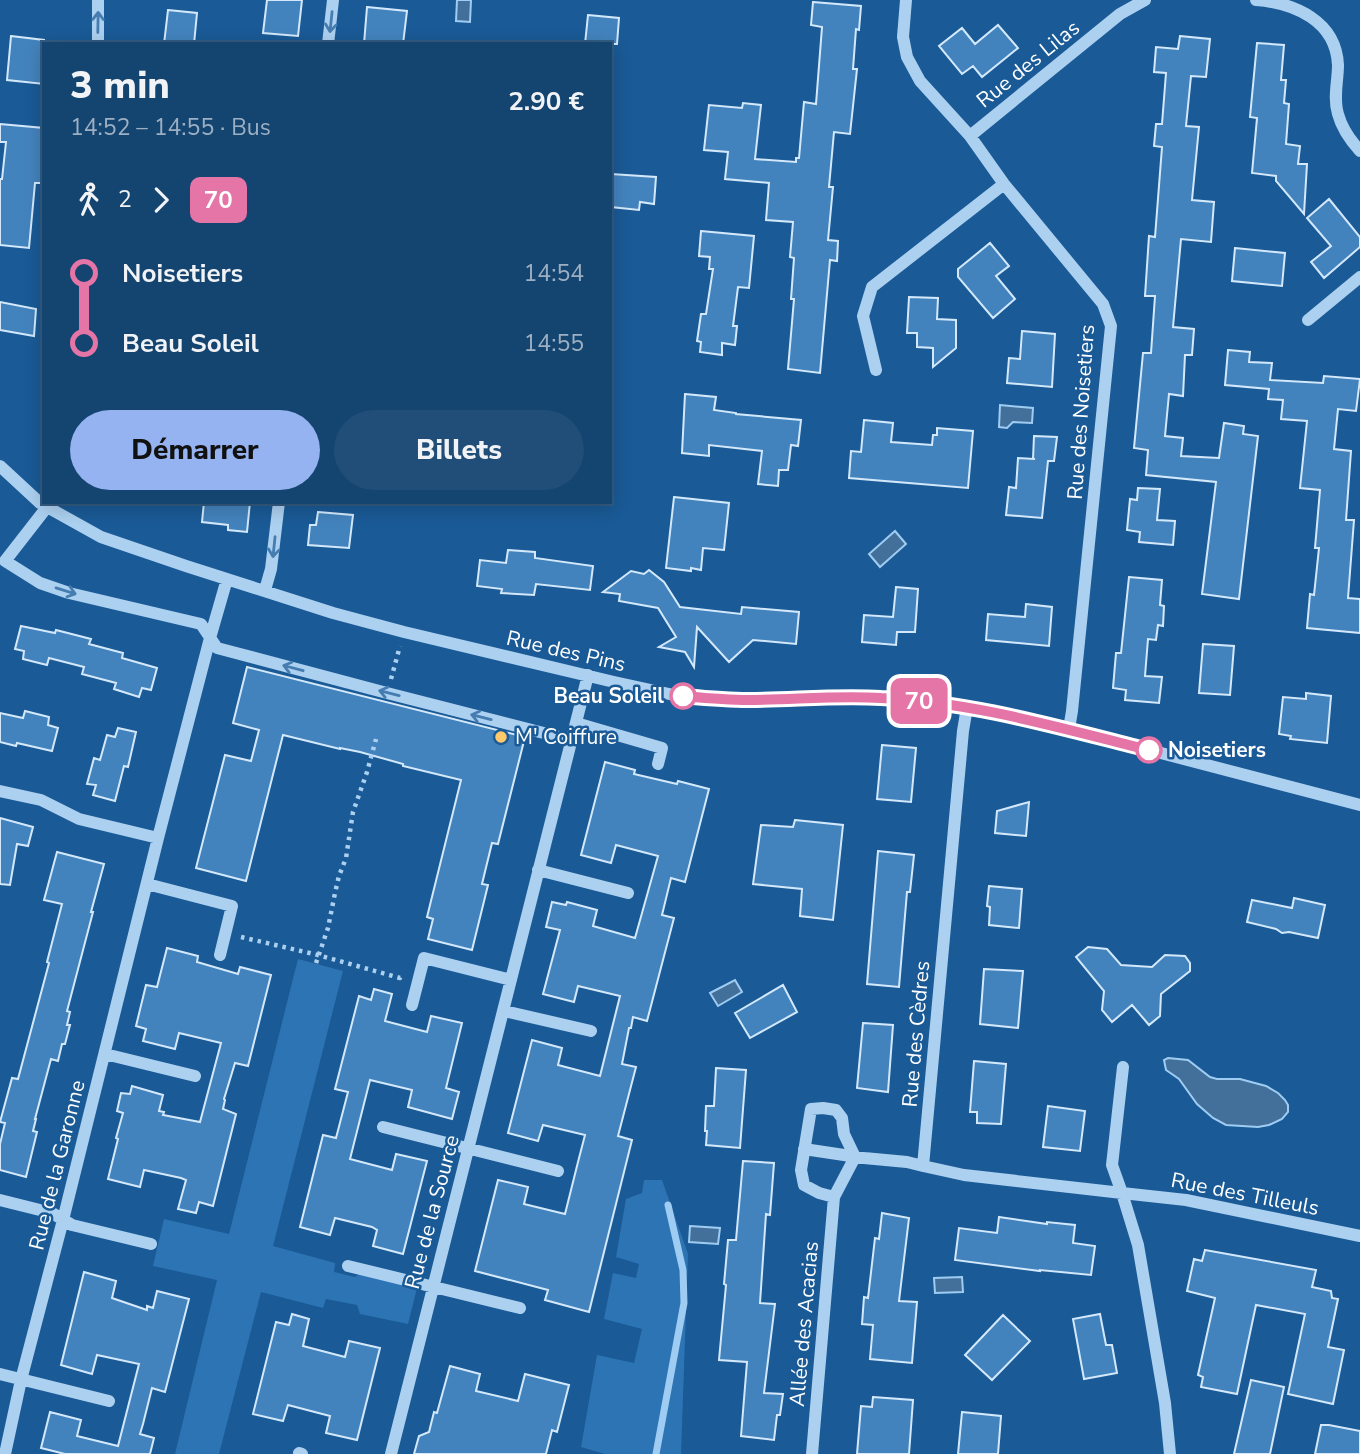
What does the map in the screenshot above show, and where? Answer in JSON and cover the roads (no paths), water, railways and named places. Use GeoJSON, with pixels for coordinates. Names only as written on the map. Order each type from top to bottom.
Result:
{"type":"FeatureCollection","features":[{"type":"Feature","properties":{"kind":"street"},"geometry":{"type":"LineString","coordinates":[[98,0],[98,42]]}},
{"type":"Feature","properties":{"kind":"street"},"geometry":{"type":"LineString","coordinates":[[328,42],[333,0]]}},
{"type":"Feature","properties":{"kind":"street","name":"Rue des Noisetiers"},"geometry":{"type":"LineString","coordinates":[[906,0],[902,37],[907,57],[920,81],[970,136],[1004,184],[1103,304],[1111,326],[1069,729]]}},
{"type":"Feature","properties":{"kind":"street","name":"Rue des Lilas"},"geometry":{"type":"LineString","coordinates":[[970,136],[1119,15],[1145,0]]}},
{"type":"Feature","properties":{"kind":"street"},"geometry":{"type":"LineString","coordinates":[[1256,0],[1273,1],[1304,11],[1321,24],[1332,39],[1338,64],[1335,92],[1337,113],[1345,133],[1360,151]]}},
{"type":"Feature","properties":{"kind":"street"},"geometry":{"type":"LineString","coordinates":[[876,370],[863,316],[872,287],[1004,184]]}},
{"type":"Feature","properties":{"kind":"street"},"geometry":{"type":"LineString","coordinates":[[1308,320],[1360,277]]}},
{"type":"Feature","properties":{"kind":"street","name":"Rue des Pins"},"geometry":{"type":"LineString","coordinates":[[0,466],[42,501]]}},
{"type":"Feature","properties":{"kind":"street"},"geometry":{"type":"LineString","coordinates":[[265,590],[271,569],[279,504]]}},
{"type":"Feature","properties":{"kind":"street"},"geometry":{"type":"LineString","coordinates":[[47,505],[3,562],[40,583],[69,593],[201,624],[217,648],[571,740]]}},
{"type":"Feature","properties":{"kind":"street","name":"Rue des Pins"},"geometry":{"type":"LineString","coordinates":[[47,505],[101,537],[333,613],[587,676],[683,696],[747,700],[880,698],[967,707],[1069,729],[1360,805]]}},
{"type":"Feature","properties":{"kind":"street","name":"Rue de la Garonne"},"geometry":{"type":"LineString","coordinates":[[5,1454],[20,1380],[227,579]]}},
{"type":"Feature","properties":{"kind":"street","name":"Rue de la Source"},"geometry":{"type":"LineString","coordinates":[[391,1454],[587,676]]}},
{"type":"Feature","properties":{"kind":"street","name":"Rue des Cèdres"},"geometry":{"type":"LineString","coordinates":[[923,1166],[967,707]]}},
{"type":"Feature","properties":{"kind":"street"},"geometry":{"type":"LineString","coordinates":[[576,723],[662,748],[658,764]]}},
{"type":"Feature","properties":{"kind":"street"},"geometry":{"type":"LineString","coordinates":[[0,791],[41,800],[79,819],[158,838]]}},
{"type":"Feature","properties":{"kind":"street"},"geometry":{"type":"LineString","coordinates":[[538,870],[628,893]]}},
{"type":"Feature","properties":{"kind":"street"},"geometry":{"type":"LineString","coordinates":[[147,884],[232,906],[219,956]]}},
{"type":"Feature","properties":{"kind":"street"},"geometry":{"type":"LineString","coordinates":[[412,1005],[424,958],[511,980]]}},
{"type":"Feature","properties":{"kind":"street"},"geometry":{"type":"LineString","coordinates":[[504,1011],[590,1031]]}},
{"type":"Feature","properties":{"kind":"street"},"geometry":{"type":"LineString","coordinates":[[105,1054],[195,1076]]}},
{"type":"Feature","properties":{"kind":"street"},"geometry":{"type":"LineString","coordinates":[[1123,1067],[1112,1165],[1138,1245],[1165,1403],[1170,1454]]}},
{"type":"Feature","properties":{"kind":"street"},"geometry":{"type":"LineString","coordinates":[[834,1197],[804,1185],[802,1170],[811,1109],[836,1111],[842,1118],[844,1134],[855,1157]]}},
{"type":"Feature","properties":{"kind":"street"},"geometry":{"type":"LineString","coordinates":[[383,1127],[558,1171]]}},
{"type":"Feature","properties":{"kind":"street"},"geometry":{"type":"LineString","coordinates":[[804,1149],[908,1162],[964,1175],[1122,1193]]}},
{"type":"Feature","properties":{"kind":"street","name":"Allée des Acacias"},"geometry":{"type":"LineString","coordinates":[[812,1454],[834,1197],[855,1157]]}},
{"type":"Feature","properties":{"kind":"street","name":"Rue des Tilleuls"},"geometry":{"type":"LineString","coordinates":[[1122,1193],[1186,1200],[1360,1236]]}},
{"type":"Feature","properties":{"kind":"street"},"geometry":{"type":"LineString","coordinates":[[0,1200],[52,1213],[72,1225],[151,1244]]}},
{"type":"Feature","properties":{"kind":"street"},"geometry":{"type":"LineString","coordinates":[[348,1266],[520,1308]]}},
{"type":"Feature","properties":{"kind":"street"},"geometry":{"type":"LineString","coordinates":[[0,1374],[109,1401]]}},
{"type":"Feature","properties":{"kind":"waterway"},"geometry":{"type":"LineString","coordinates":[[656,1454],[684,1303],[683,1270],[668,1205]]}},
{"type":"Feature","properties":{"kind":"place","name":"Beau Soleil"},"geometry":{"type":"Point","coordinates":[683,696]}},
{"type":"Feature","properties":{"kind":"place","name":"M' Coiffure"},"geometry":{"type":"Point","coordinates":[501,737]}},
{"type":"Feature","properties":{"kind":"place","name":"Noisetiers"},"geometry":{"type":"Point","coordinates":[1149,750]}}]}
